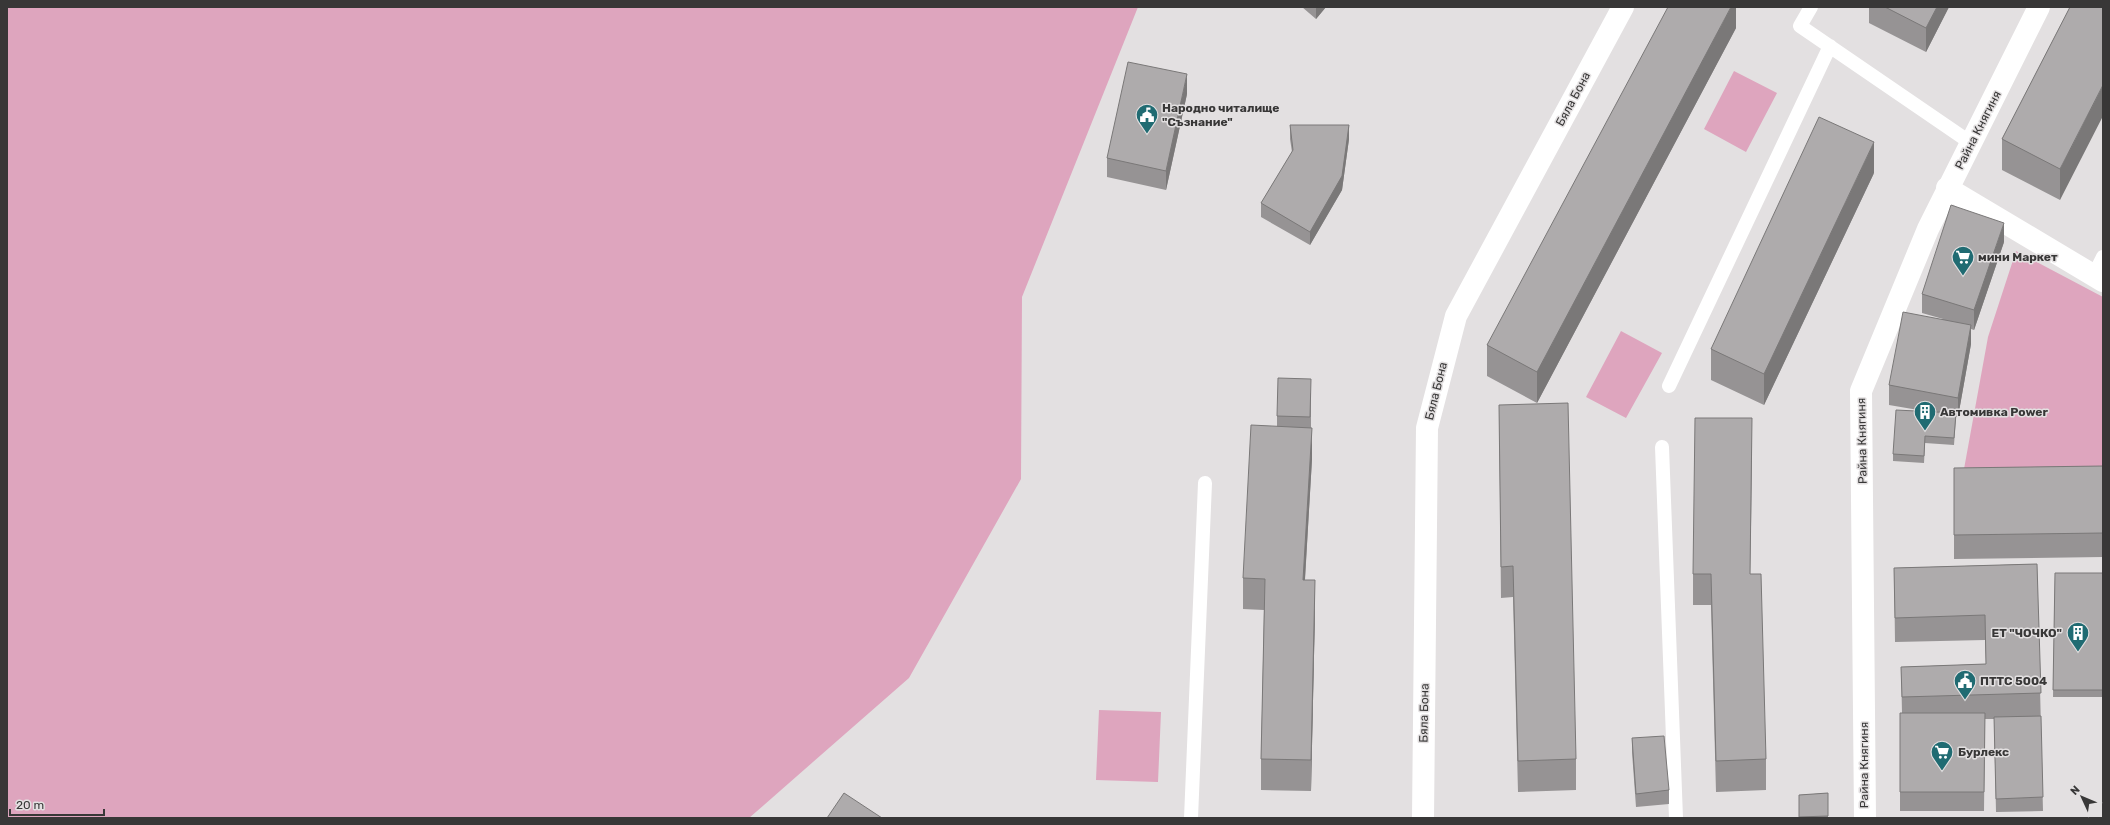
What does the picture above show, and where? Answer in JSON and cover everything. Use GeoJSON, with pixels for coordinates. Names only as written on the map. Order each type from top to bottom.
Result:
{"type":"FeatureCollection","features":[{"type":"Feature","properties":{"kind":"street","name":"Бяла Бона"},"geometry":{"type":"LineString","coordinates":[[1424,818],[1427,428],[1456,316],[1623,7]]}},
{"type":"Feature","properties":{"kind":"street","name":"Райна Княгиня"},"geometry":{"type":"LineString","coordinates":[[1865,818],[1861,391],[1928,229],[2039,7]]}},
{"type":"Feature","properties":{"kind":"street"},"geometry":{"type":"LineString","coordinates":[[1948,188],[2100,271]]}},
{"type":"Feature","properties":{"kind":"lane"},"geometry":{"type":"LineString","coordinates":[[1811,7],[1800,26],[1971,143]]}},
{"type":"Feature","properties":{"kind":"lane"},"geometry":{"type":"LineString","coordinates":[[1669,386],[1830,46]]}},
{"type":"Feature","properties":{"kind":"lane"},"geometry":{"type":"LineString","coordinates":[[1662,447],[1676,818]]}},
{"type":"Feature","properties":{"kind":"lane"},"geometry":{"type":"LineString","coordinates":[[1191,818],[1205,483]]}},
{"type":"Feature","properties":{"kind":"shaded area"},"geometry":{"type":"Polygon","coordinates":[[[7,7],[1138,7],[1022,297],[1021,479],[909,678],[749,818],[7,818],[7,7]]]}},
{"type":"Feature","properties":{"kind":"shaded area"},"geometry":{"type":"Polygon","coordinates":[[[1734,71],[1777,93],[1746,152],[1704,129],[1734,71]]]}},
{"type":"Feature","properties":{"kind":"shaded area"},"geometry":{"type":"Polygon","coordinates":[[[2016,251],[2103,297],[2103,480],[1962,480],[1988,337],[2016,251]]]}},
{"type":"Feature","properties":{"kind":"shaded area"},"geometry":{"type":"Polygon","coordinates":[[[1621,331],[1662,353],[1626,418],[1586,397],[1621,331]]]}},
{"type":"Feature","properties":{"kind":"shaded area"},"geometry":{"type":"Polygon","coordinates":[[[1099,710],[1161,712],[1158,782],[1096,780],[1099,710]]]}},
{"type":"Feature","properties":{"kind":"building"},"geometry":{"type":"Polygon","coordinates":[[[1668,7],[1731,7],[1537,372],[1487,345],[1668,7]]]}},
{"type":"Feature","properties":{"kind":"building"},"geometry":{"type":"Polygon","coordinates":[[[1885,7],[1937,7],[1926,28],[1885,7]]]}},
{"type":"Feature","properties":{"kind":"building"},"geometry":{"type":"Polygon","coordinates":[[[2070,7],[2103,7],[2103,85],[2060,169],[2002,139],[2070,7]]]}},
{"type":"Feature","properties":{"kind":"building","name":"Народно читалище \"Съзнание\""},"geometry":{"type":"Polygon","coordinates":[[[1128,62],[1187,74],[1166,171],[1107,158],[1128,62]]]}},
{"type":"Feature","properties":{"kind":"building"},"geometry":{"type":"Polygon","coordinates":[[[1819,117],[1874,142],[1764,374],[1711,349],[1819,117]]]}},
{"type":"Feature","properties":{"kind":"building"},"geometry":{"type":"Polygon","coordinates":[[[1290,125],[1349,125],[1342,176],[1310,232],[1261,203],[1293,150],[1290,125]]]}},
{"type":"Feature","properties":{"kind":"building","name":"мини Маркет"},"geometry":{"type":"Polygon","coordinates":[[[1951,205],[2004,223],[1974,310],[1922,294],[1951,205]]]}},
{"type":"Feature","properties":{"kind":"building"},"geometry":{"type":"Polygon","coordinates":[[[1903,312],[1971,325],[1958,398],[1889,385],[1903,312]]]}},
{"type":"Feature","properties":{"kind":"building"},"geometry":{"type":"Polygon","coordinates":[[[1278,378],[1311,379],[1310,417],[1277,416],[1278,378]]]}},
{"type":"Feature","properties":{"kind":"building"},"geometry":{"type":"Polygon","coordinates":[[[1568,403],[1576,759],[1518,761],[1513,566],[1501,567],[1499,405],[1568,403]]]}},
{"type":"Feature","properties":{"kind":"building","name":"Автомивка Power"},"geometry":{"type":"Polygon","coordinates":[[[1896,410],[1956,413],[1954,438],[1925,436],[1924,456],[1893,454],[1896,410]]]}},
{"type":"Feature","properties":{"kind":"building"},"geometry":{"type":"Polygon","coordinates":[[[1695,418],[1752,418],[1750,574],[1761,574],[1766,759],[1716,761],[1711,574],[1693,574],[1695,418]]]}},
{"type":"Feature","properties":{"kind":"building"},"geometry":{"type":"Polygon","coordinates":[[[1251,425],[1312,428],[1303,580],[1315,580],[1311,760],[1261,759],[1265,579],[1243,578],[1251,425]]]}},
{"type":"Feature","properties":{"kind":"building"},"geometry":{"type":"Polygon","coordinates":[[[2103,466],[2103,533],[1954,535],[1954,468],[2103,466]]]}},
{"type":"Feature","properties":{"kind":"building"},"geometry":{"type":"Polygon","coordinates":[[[2037,564],[2041,693],[1902,697],[1901,667],[1986,664],[1985,615],[1895,618],[1894,568],[2037,564]]]}},
{"type":"Feature","properties":{"kind":"building","name":"ЕТ \"ЧОЧКО\""},"geometry":{"type":"Polygon","coordinates":[[[2055,573],[2103,573],[2103,690],[2053,690],[2055,573]]]}},
{"type":"Feature","properties":{"kind":"building","name":"Бурлекс"},"geometry":{"type":"Polygon","coordinates":[[[1900,713],[1985,713],[1984,792],[1900,792],[1900,713]]]}},
{"type":"Feature","properties":{"kind":"building"},"geometry":{"type":"Polygon","coordinates":[[[2041,716],[2043,797],[1996,799],[1994,717],[2041,716]]]}},
{"type":"Feature","properties":{"kind":"building"},"geometry":{"type":"Polygon","coordinates":[[[1664,736],[1669,790],[1636,794],[1632,738],[1664,736]]]}},
{"type":"Feature","properties":{"kind":"building"},"geometry":{"type":"Polygon","coordinates":[[[844,793],[882,818],[827,818],[844,793]]]}},
{"type":"Feature","properties":{"kind":"building"},"geometry":{"type":"Polygon","coordinates":[[[1828,793],[1828,816],[1799,817],[1799,795],[1828,793]]]}},
{"type":"Feature","properties":{"kind":"place","name":"Народно читалище \"Съзнание\""},"geometry":{"type":"Point","coordinates":[1147,134]}},
{"type":"Feature","properties":{"kind":"place","name":"мини Маркет"},"geometry":{"type":"Point","coordinates":[1963,276]}},
{"type":"Feature","properties":{"kind":"place","name":"Автомивка Power"},"geometry":{"type":"Point","coordinates":[1925,432]}},
{"type":"Feature","properties":{"kind":"place","name":"ЕТ \"ЧОЧКО\""},"geometry":{"type":"Point","coordinates":[2078,652]}},
{"type":"Feature","properties":{"kind":"place","name":"ПТТС 5004"},"geometry":{"type":"Point","coordinates":[1965,700]}},
{"type":"Feature","properties":{"kind":"place","name":"Бурлекс"},"geometry":{"type":"Point","coordinates":[1942,772]}}]}
